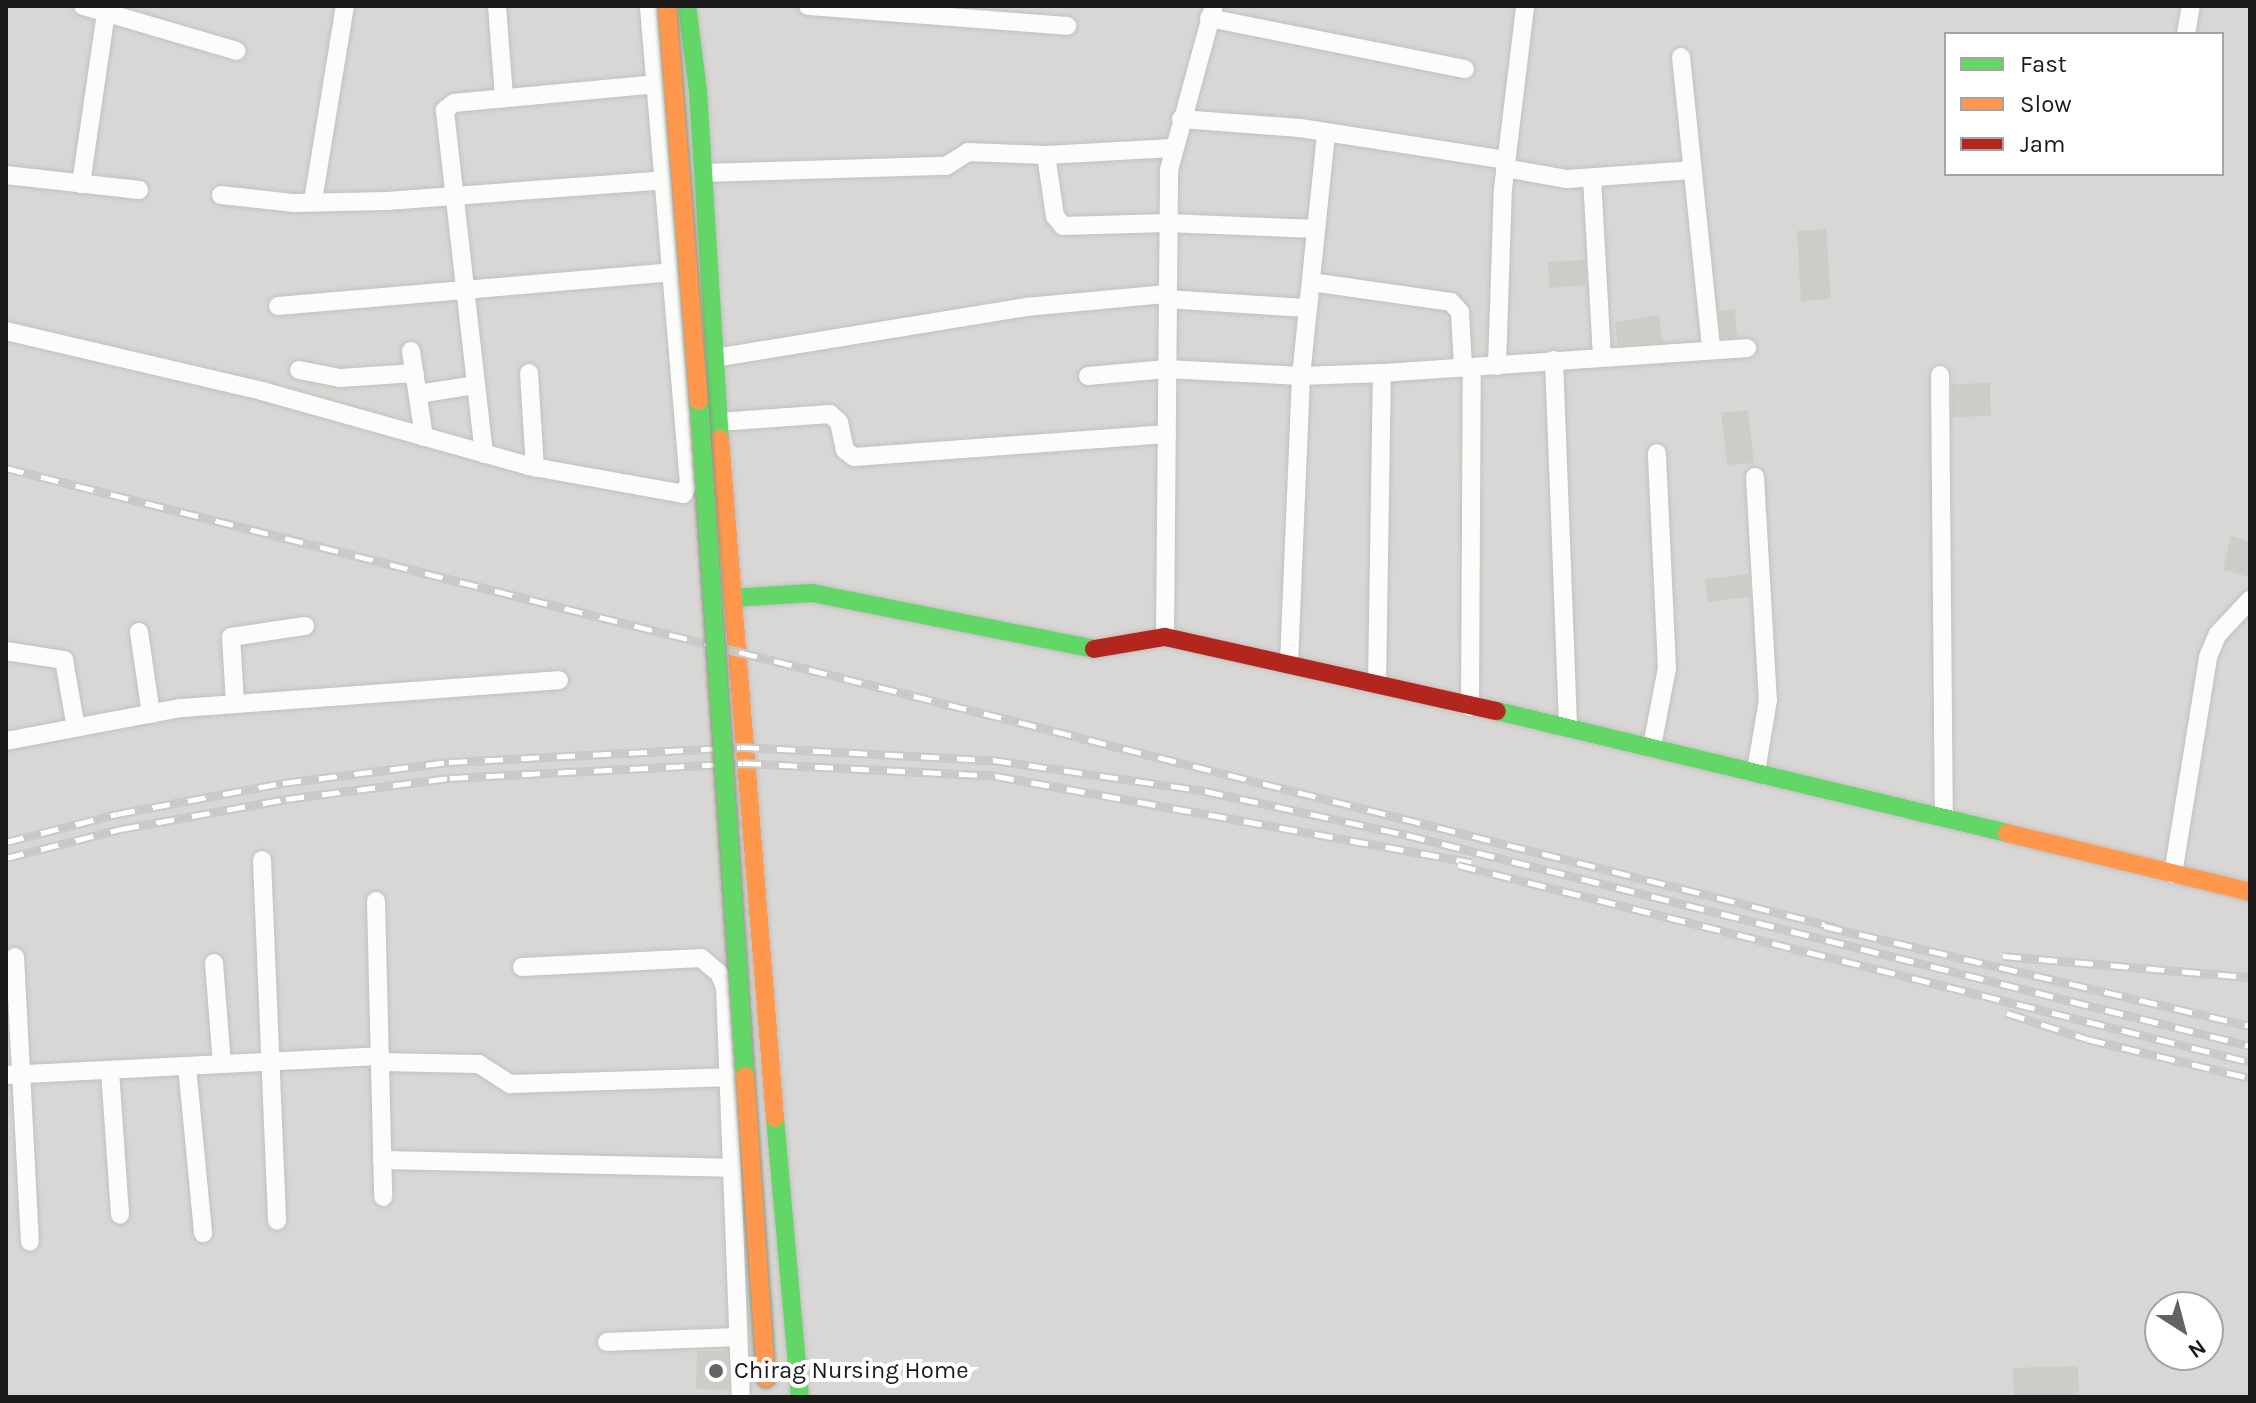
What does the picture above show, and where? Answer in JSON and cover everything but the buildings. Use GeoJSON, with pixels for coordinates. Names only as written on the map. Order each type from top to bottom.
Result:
{"type":"FeatureCollection","features":[{"type":"Feature","properties":{"kind":"street"},"geometry":{"type":"LineString","coordinates":[[83,6],[107,9],[237,51]]}},
{"type":"Feature","properties":{"kind":"street"},"geometry":{"type":"LineString","coordinates":[[313,201],[345,6]]}},
{"type":"Feature","properties":{"kind":"street"},"geometry":{"type":"LineString","coordinates":[[497,6],[504,98]]}},
{"type":"Feature","properties":{"kind":"street"},"geometry":{"type":"LineString","coordinates":[[6,331],[262,391],[535,468],[679,494],[687,490],[649,6]]}},
{"type":"Feature","properties":{"kind":"street"},"geometry":{"type":"LineString","coordinates":[[667,6],[678,97],[769,1397]]}},
{"type":"Feature","properties":{"kind":"street"},"geometry":{"type":"LineString","coordinates":[[687,6],[703,173],[733,598],[733,648],[800,1397]]}},
{"type":"Feature","properties":{"kind":"street"},"geometry":{"type":"LineString","coordinates":[[808,6],[1067,26]]}},
{"type":"Feature","properties":{"kind":"street"},"geometry":{"type":"LineString","coordinates":[[1497,366],[1506,164],[1525,6]]}},
{"type":"Feature","properties":{"kind":"street"},"geometry":{"type":"LineString","coordinates":[[2186,32],[2191,6]]}},
{"type":"Feature","properties":{"kind":"street"},"geometry":{"type":"LineString","coordinates":[[81,184],[107,9]]}},
{"type":"Feature","properties":{"kind":"street"},"geometry":{"type":"LineString","coordinates":[[1165,637],[1167,223],[1173,148],[1211,12],[1465,69]]}},
{"type":"Feature","properties":{"kind":"street"},"geometry":{"type":"LineString","coordinates":[[1681,57],[1711,349]]}},
{"type":"Feature","properties":{"kind":"street"},"geometry":{"type":"LineString","coordinates":[[484,454],[451,196],[445,110],[454,103],[657,84]]}},
{"type":"Feature","properties":{"kind":"street"},"geometry":{"type":"LineString","coordinates":[[1181,119],[1326,132],[1506,164],[1555,179],[1692,170]]}},
{"type":"Feature","properties":{"kind":"street"},"geometry":{"type":"LineString","coordinates":[[1289,663],[1301,376],[1326,132]]}},
{"type":"Feature","properties":{"kind":"street"},"geometry":{"type":"LineString","coordinates":[[703,173],[946,166],[968,152],[1046,155],[1173,148]]}},
{"type":"Feature","properties":{"kind":"street"},"geometry":{"type":"LineString","coordinates":[[1046,155],[1055,216],[1063,226],[1167,223],[1316,229]]}},
{"type":"Feature","properties":{"kind":"street"},"geometry":{"type":"LineString","coordinates":[[6,175],[139,190]]}},
{"type":"Feature","properties":{"kind":"street"},"geometry":{"type":"LineString","coordinates":[[1592,178],[1602,355]]}},
{"type":"Feature","properties":{"kind":"street"},"geometry":{"type":"LineString","coordinates":[[221,195],[313,201],[451,196],[664,180]]}},
{"type":"Feature","properties":{"kind":"street"},"geometry":{"type":"LineString","coordinates":[[278,306],[671,272]]}},
{"type":"Feature","properties":{"kind":"street"},"geometry":{"type":"LineString","coordinates":[[1311,282],[1451,302],[1460,312],[1468,367],[1470,707]]}},
{"type":"Feature","properties":{"kind":"street"},"geometry":{"type":"LineString","coordinates":[[715,358],[1026,307],[1167,297],[1308,308]]}},
{"type":"Feature","properties":{"kind":"street"},"geometry":{"type":"LineString","coordinates":[[1088,376],[1167,369],[1301,376],[1382,373],[1497,366],[1602,355],[1747,348]]}},
{"type":"Feature","properties":{"kind":"street"},"geometry":{"type":"LineString","coordinates":[[411,351],[424,437]]}},
{"type":"Feature","properties":{"kind":"street"},"geometry":{"type":"LineString","coordinates":[[1554,360],[1568,727]]}},
{"type":"Feature","properties":{"kind":"street"},"geometry":{"type":"LineString","coordinates":[[299,370],[340,378],[415,373]]}},
{"type":"Feature","properties":{"kind":"street"},"geometry":{"type":"LineString","coordinates":[[529,373],[535,468]]}},
{"type":"Feature","properties":{"kind":"street"},"geometry":{"type":"LineString","coordinates":[[1377,684],[1382,373]]}},
{"type":"Feature","properties":{"kind":"street"},"geometry":{"type":"LineString","coordinates":[[1940,375],[1944,818]]}},
{"type":"Feature","properties":{"kind":"street"},"geometry":{"type":"LineString","coordinates":[[418,394],[476,385]]}},
{"type":"Feature","properties":{"kind":"street"},"geometry":{"type":"LineString","coordinates":[[719,422],[830,414],[839,422],[845,450],[854,457],[1167,434]]}},
{"type":"Feature","properties":{"kind":"street"},"geometry":{"type":"LineString","coordinates":[[1652,746],[1667,668],[1657,453]]}},
{"type":"Feature","properties":{"kind":"street"},"geometry":{"type":"LineString","coordinates":[[1755,477],[1768,700],[1756,771]]}},
{"type":"Feature","properties":{"kind":"street"},"geometry":{"type":"LineString","coordinates":[[733,598],[812,593],[1084,651],[1165,637],[1652,746],[2250,892]]}},
{"type":"Feature","properties":{"kind":"street"},"geometry":{"type":"LineString","coordinates":[[2173,874],[2208,657],[2218,634],[2250,600]]}},
{"type":"Feature","properties":{"kind":"street"},"geometry":{"type":"LineString","coordinates":[[235,704],[231,637],[305,626]]}},
{"type":"Feature","properties":{"kind":"street"},"geometry":{"type":"LineString","coordinates":[[139,632],[151,714]]}},
{"type":"Feature","properties":{"kind":"street"},"geometry":{"type":"LineString","coordinates":[[6,651],[64,660],[76,728]]}},
{"type":"Feature","properties":{"kind":"street"},"geometry":{"type":"LineString","coordinates":[[6,741],[151,714],[235,704],[559,680]]}},
{"type":"Feature","properties":{"kind":"street"},"geometry":{"type":"LineString","coordinates":[[262,860],[277,1221]]}},
{"type":"Feature","properties":{"kind":"street"},"geometry":{"type":"LineString","coordinates":[[376,901],[383,1197]]}},
{"type":"Feature","properties":{"kind":"street"},"geometry":{"type":"LineString","coordinates":[[15,957],[12,1075],[30,1242]]}},
{"type":"Feature","properties":{"kind":"street"},"geometry":{"type":"LineString","coordinates":[[522,967],[701,958],[710,963],[725,987],[736,1337],[741,1397]]}},
{"type":"Feature","properties":{"kind":"street"},"geometry":{"type":"LineString","coordinates":[[214,963],[222,1064]]}},
{"type":"Feature","properties":{"kind":"street"},"geometry":{"type":"LineString","coordinates":[[12,1075],[271,1061],[380,1059],[479,1064],[510,1084],[728,1077]]}},
{"type":"Feature","properties":{"kind":"street"},"geometry":{"type":"LineString","coordinates":[[187,1066],[203,1233]]}},
{"type":"Feature","properties":{"kind":"street"},"geometry":{"type":"LineString","coordinates":[[110,1071],[120,1215]]}},
{"type":"Feature","properties":{"kind":"street"},"geometry":{"type":"LineString","coordinates":[[382,1160],[731,1168]]}},
{"type":"Feature","properties":{"kind":"street"},"geometry":{"type":"LineString","coordinates":[[607,1342],[736,1337]]}},
{"type":"Feature","properties":{"kind":"shaded area"},"geometry":{"type":"Polygon","coordinates":[[[6,6],[2250,6],[2250,1397],[6,1397],[6,6]]]}},
{"type":"Feature","properties":{"kind":"railway"},"geometry":{"type":"LineString","coordinates":[[6,468],[1835,927]]}},
{"type":"Feature","properties":{"kind":"railway"},"geometry":{"type":"LineString","coordinates":[[6,842],[117,814],[283,783],[449,762],[741,747],[993,760],[1205,791],[1407,835],[2250,1046]]}},
{"type":"Feature","properties":{"kind":"railway"},"geometry":{"type":"LineString","coordinates":[[6,858],[121,829],[286,799],[450,778],[743,763],[996,776],[1471,862]]}},
{"type":"Feature","properties":{"kind":"railway"},"geometry":{"type":"LineString","coordinates":[[1458,865],[2250,1062]]}},
{"type":"Feature","properties":{"kind":"railway"},"geometry":{"type":"LineString","coordinates":[[1824,926],[2250,1026]]}},
{"type":"Feature","properties":{"kind":"railway"},"geometry":{"type":"LineString","coordinates":[[2003,956],[2250,977]]}},
{"type":"Feature","properties":{"kind":"railway"},"geometry":{"type":"LineString","coordinates":[[2007,1013],[2087,1039],[2250,1078]]}},
{"type":"Feature","properties":{"kind":"traffic: fast"},"geometry":{"type":"LineString","coordinates":[[687,6],[698,91],[720,439]]}},
{"type":"Feature","properties":{"kind":"traffic: fast"},"geometry":{"type":"LineString","coordinates":[[699,401],[745,1076]]}},
{"type":"Feature","properties":{"kind":"traffic: fast"},"geometry":{"type":"LineString","coordinates":[[733,598],[812,593],[1094,649]]}},
{"type":"Feature","properties":{"kind":"traffic: fast"},"geometry":{"type":"LineString","coordinates":[[1497,711],[2007,833]]}},
{"type":"Feature","properties":{"kind":"traffic: fast"},"geometry":{"type":"LineString","coordinates":[[775,1118],[800,1397]]}},
{"type":"Feature","properties":{"kind":"traffic: slow"},"geometry":{"type":"LineString","coordinates":[[667,6],[699,401]]}},
{"type":"Feature","properties":{"kind":"traffic: slow"},"geometry":{"type":"LineString","coordinates":[[720,439],[775,1118]]}},
{"type":"Feature","properties":{"kind":"traffic: slow"},"geometry":{"type":"LineString","coordinates":[[2007,833],[2250,892]]}},
{"type":"Feature","properties":{"kind":"traffic: slow"},"geometry":{"type":"LineString","coordinates":[[745,1076],[766,1378]]}},
{"type":"Feature","properties":{"kind":"traffic: jam"},"geometry":{"type":"LineString","coordinates":[[1094,649],[1165,637],[1497,711]]}},
{"type":"Feature","properties":{"kind":"place","name":"Chirag Nursing Home"},"geometry":{"type":"Point","coordinates":[716,1371]}}]}
